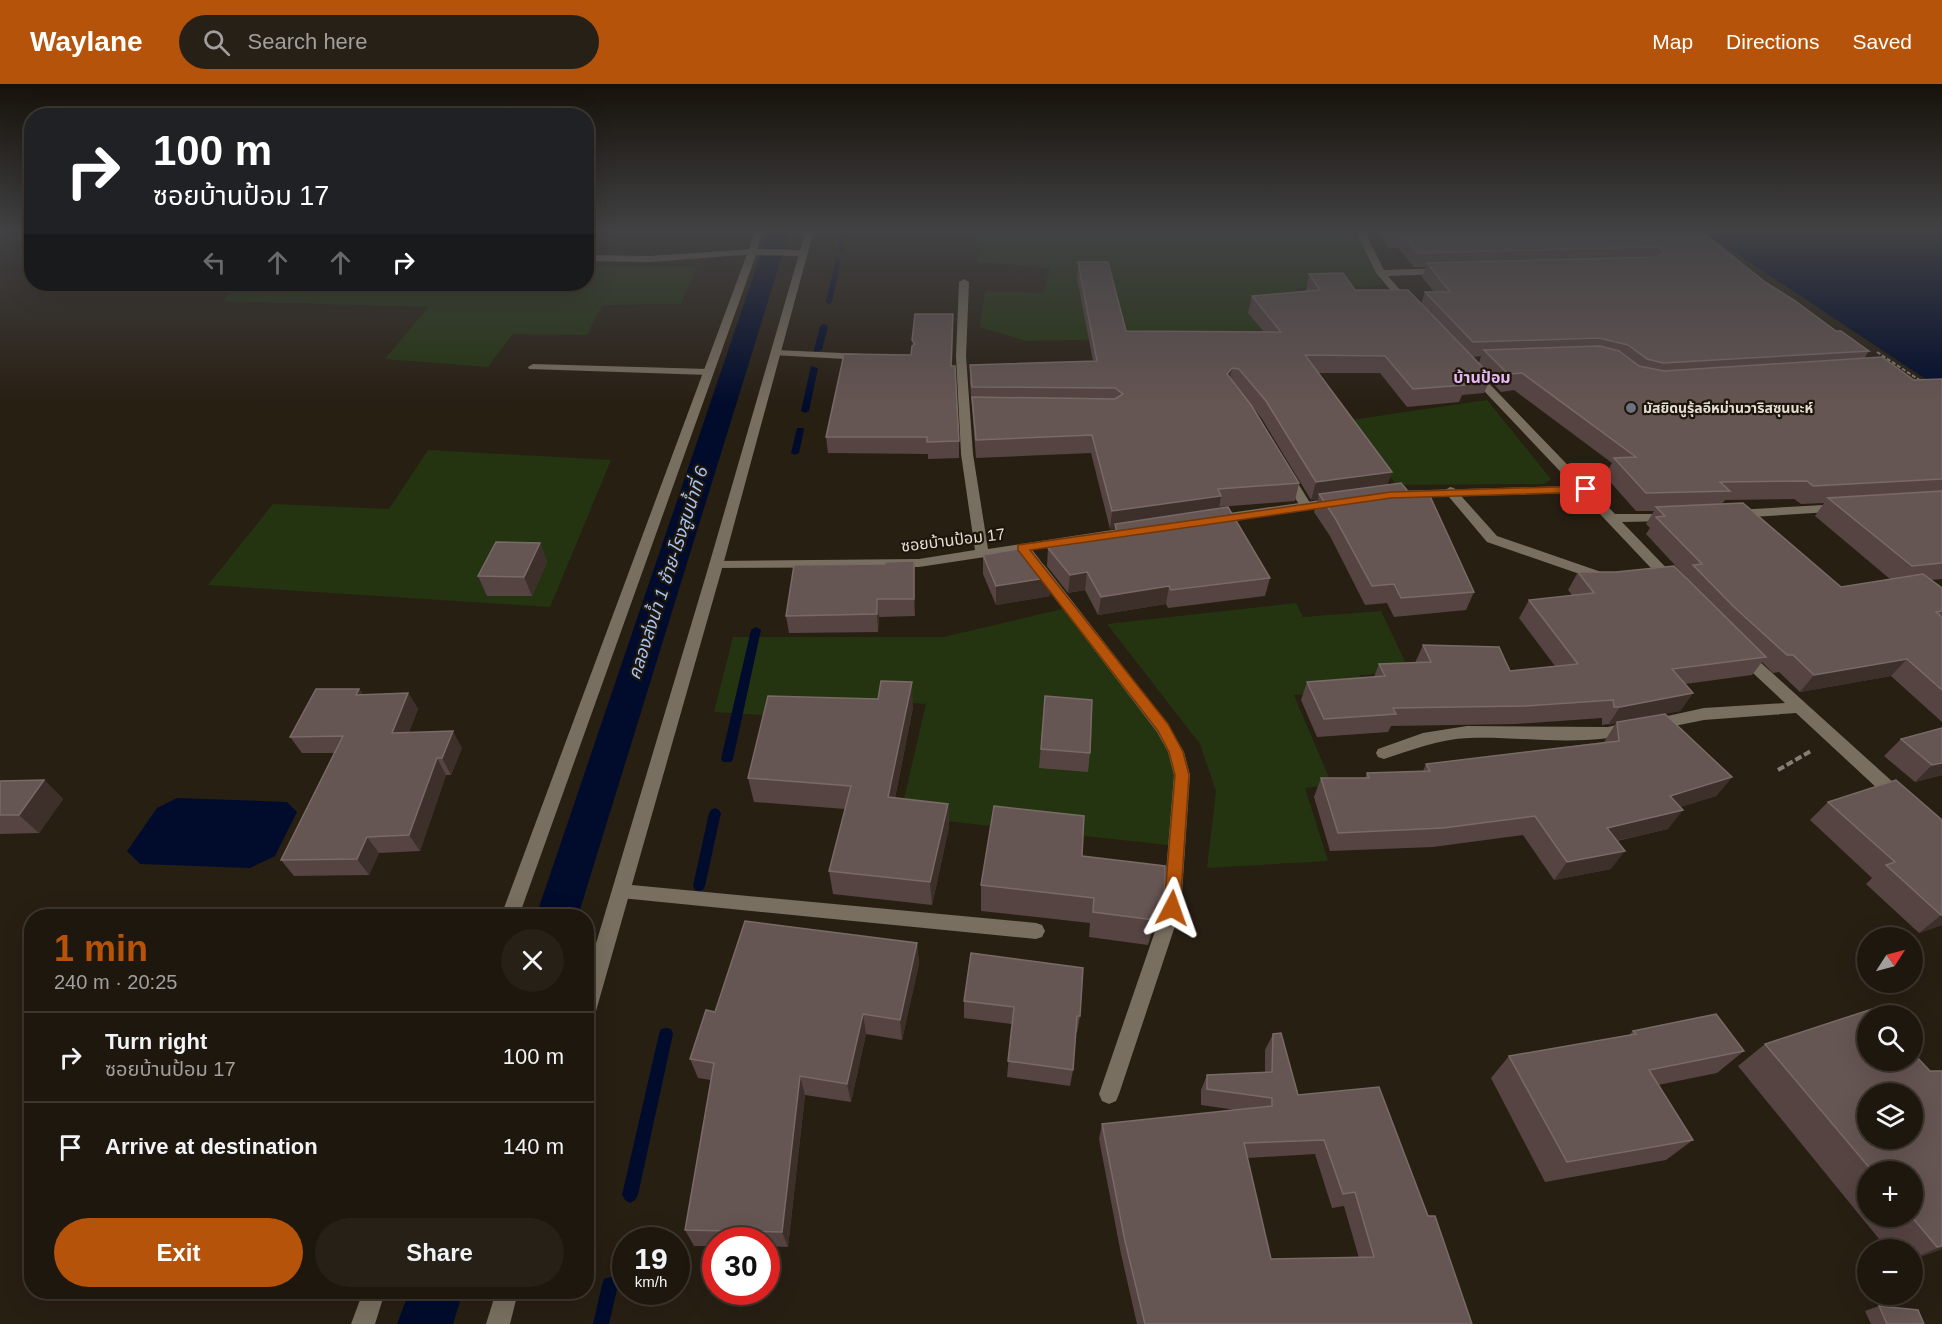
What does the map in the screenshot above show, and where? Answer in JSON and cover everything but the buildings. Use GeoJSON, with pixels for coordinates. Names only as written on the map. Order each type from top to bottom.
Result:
{"type":"FeatureCollection","features":[{"type":"Feature","properties":{"kind":"street"},"geometry":{"type":"LineString","coordinates":[[513,909],[709,372],[744,288]]}},
{"type":"Feature","properties":{"kind":"street"},"geometry":{"type":"LineString","coordinates":[[594,984],[776,353],[789,288]]}},
{"type":"Feature","properties":{"kind":"street"},"geometry":{"type":"LineString","coordinates":[[964,288],[961,356],[970,410],[967,454],[982,554]]}},
{"type":"Feature","properties":{"kind":"street"},"geometry":{"type":"LineString","coordinates":[[1394,288],[1415,313]]}},
{"type":"Feature","properties":{"kind":"street"},"geometry":{"type":"LineString","coordinates":[[776,353],[876,357]]}},
{"type":"Feature","properties":{"kind":"street"},"geometry":{"type":"LineString","coordinates":[[1473,362],[1462,362],[1687,597]]}},
{"type":"Feature","properties":{"kind":"street"},"geometry":{"type":"LineString","coordinates":[[533,368],[709,372]]}},
{"type":"Feature","properties":{"kind":"street"},"geometry":{"type":"LineString","coordinates":[[1282,468],[1306,506]]}},
{"type":"Feature","properties":{"kind":"street"},"geometry":{"type":"LineString","coordinates":[[1381,496],[1450,491],[1586,489]]}},
{"type":"Feature","properties":{"kind":"street"},"geometry":{"type":"LineString","coordinates":[[1450,491],[1492,539],[1596,577],[1619,576]]}},
{"type":"Feature","properties":{"kind":"street"},"geometry":{"type":"LineString","coordinates":[[1199,522],[1348,501]]}},
{"type":"Feature","properties":{"kind":"street"},"geometry":{"type":"LineString","coordinates":[[1725,515],[1859,507]]}},
{"type":"Feature","properties":{"kind":"street"},"geometry":{"type":"LineString","coordinates":[[1613,518],[1680,516]]}},
{"type":"Feature","properties":{"kind":"street","name":"ซอยบ้านป้อม 17"},"geometry":{"type":"LineString","coordinates":[[716,565],[919,563],[1140,530]]}},
{"type":"Feature","properties":{"kind":"street"},"geometry":{"type":"LineString","coordinates":[[1022,547],[1163,728],[1176,752],[1182,775],[1172,908],[1109,1094]]}},
{"type":"Feature","properties":{"kind":"street"},"geometry":{"type":"LineString","coordinates":[[1642,575],[1666,574]]}},
{"type":"Feature","properties":{"kind":"street"},"geometry":{"type":"LineString","coordinates":[[1731,644],[1832,739],[1910,808]]}},
{"type":"Feature","properties":{"kind":"street"},"geometry":{"type":"LineString","coordinates":[[1384,753],[1423,738],[1467,732],[1608,733],[1704,714],[1800,707]]}},
{"type":"Feature","properties":{"kind":"street"},"geometry":{"type":"LineString","coordinates":[[621,891],[1036,931]]}},
{"type":"Feature","properties":{"kind":"street"},"geometry":{"type":"LineString","coordinates":[[363,1324],[372,1299]]}},
{"type":"Feature","properties":{"kind":"street"},"geometry":{"type":"LineString","coordinates":[[498,1324],[505,1299]]}},
{"type":"Feature","properties":{"kind":"path"},"geometry":{"type":"LineString","coordinates":[[1877,352],[1925,383]]}},
{"type":"Feature","properties":{"kind":"path"},"geometry":{"type":"LineString","coordinates":[[1891,367],[1899,367]]}},
{"type":"Feature","properties":{"kind":"path"},"geometry":{"type":"LineString","coordinates":[[1778,770],[1832,739]]}},
{"type":"Feature","properties":{"kind":"green space"},"geometry":{"type":"Polygon","coordinates":[[[594,288],[688,288],[681,304],[602,305],[587,335],[513,334],[488,367],[385,359],[428,307],[222,301],[233,291],[594,291],[594,288]]]}},
{"type":"Feature","properties":{"kind":"green space"},"geometry":{"type":"Polygon","coordinates":[[[1044,288],[1300,288],[1296,288],[1338,345],[1125,339],[1026,341],[980,327],[985,291],[1043,293],[1044,288]]]}},
{"type":"Feature","properties":{"kind":"green space"},"geometry":{"type":"Polygon","coordinates":[[[1487,400],[1551,479],[1544,484],[1396,485],[1351,420],[1487,400]]]}},
{"type":"Feature","properties":{"kind":"green space"},"geometry":{"type":"Polygon","coordinates":[[[428,450],[611,460],[550,607],[208,585],[273,504],[389,509],[428,450]]]}},
{"type":"Feature","properties":{"kind":"green space"},"geometry":{"type":"Polygon","coordinates":[[[1296,603],[1303,617],[1381,611],[1410,672],[1360,675],[1365,689],[1294,695],[1332,785],[1305,788],[1328,861],[1207,868],[1216,791],[1200,744],[1107,624],[1296,603]]]}},
{"type":"Feature","properties":{"kind":"green space"},"geometry":{"type":"Polygon","coordinates":[[[1066,608],[1174,754],[1177,846],[900,816],[926,704],[876,701],[871,722],[714,712],[733,637],[944,637],[1066,608]]]}},
{"type":"Feature","properties":{"kind":"water"},"geometry":{"type":"Polygon","coordinates":[[[1788,288],[1942,288],[1942,390],[1788,288]]]}},
{"type":"Feature","properties":{"kind":"water"},"geometry":{"type":"Polygon","coordinates":[[[177,798],[287,802],[297,812],[275,856],[250,868],[140,864],[127,851],[157,808],[177,798]]]}},
{"type":"Feature","properties":{"kind":"waterway","name":"คลองส่งน้ำ 1 ซ้าย-โรงสูบน้ำที่ 6"},"geometry":{"type":"LineString","coordinates":[[559,909],[761,288]]}},
{"type":"Feature","properties":{"kind":"waterway"},"geometry":{"type":"LineString","coordinates":[[829,302],[832,288]]}},
{"type":"Feature","properties":{"kind":"waterway"},"geometry":{"type":"LineString","coordinates":[[818,350],[824,326]]}},
{"type":"Feature","properties":{"kind":"waterway"},"geometry":{"type":"LineString","coordinates":[[805,411],[814,368]]}},
{"type":"Feature","properties":{"kind":"waterway"},"geometry":{"type":"LineString","coordinates":[[795,453],[800,430]]}},
{"type":"Feature","properties":{"kind":"waterway"},"geometry":{"type":"LineString","coordinates":[[727,759],[756,630]]}},
{"type":"Feature","properties":{"kind":"waterway"},"geometry":{"type":"LineString","coordinates":[[699,886],[715,813]]}},
{"type":"Feature","properties":{"kind":"waterway"},"geometry":{"type":"LineString","coordinates":[[630,1195],[666,1034]]}},
{"type":"Feature","properties":{"kind":"waterway"},"geometry":{"type":"LineString","coordinates":[[601,1324],[610,1285]]}},
{"type":"Feature","properties":{"kind":"waterway","name":"คลองส่งน้ำ 1 ซ้าย-โรงสูบน้ำที่ 6"},"geometry":{"type":"LineString","coordinates":[[425,1324],[434,1299]]}},
{"type":"Feature","properties":{"kind":"place","name":"มัสยิดนูรุ้ลอีหม่านวาริสซุนนะห์"},"geometry":{"type":"Point","coordinates":[1631,408]}},
{"type":"Feature","properties":{"kind":"district","name":"บ้านป้อม"},"geometry":{"type":"Point","coordinates":[1482,377]}},
{"type":"Feature","properties":{"kind":"route"},"geometry":{"type":"LineString","coordinates":[[1172,908],[1182,775],[1176,752],[1163,728],[1022,547],[1391,495],[1450,491],[1586,489]]}}]}
